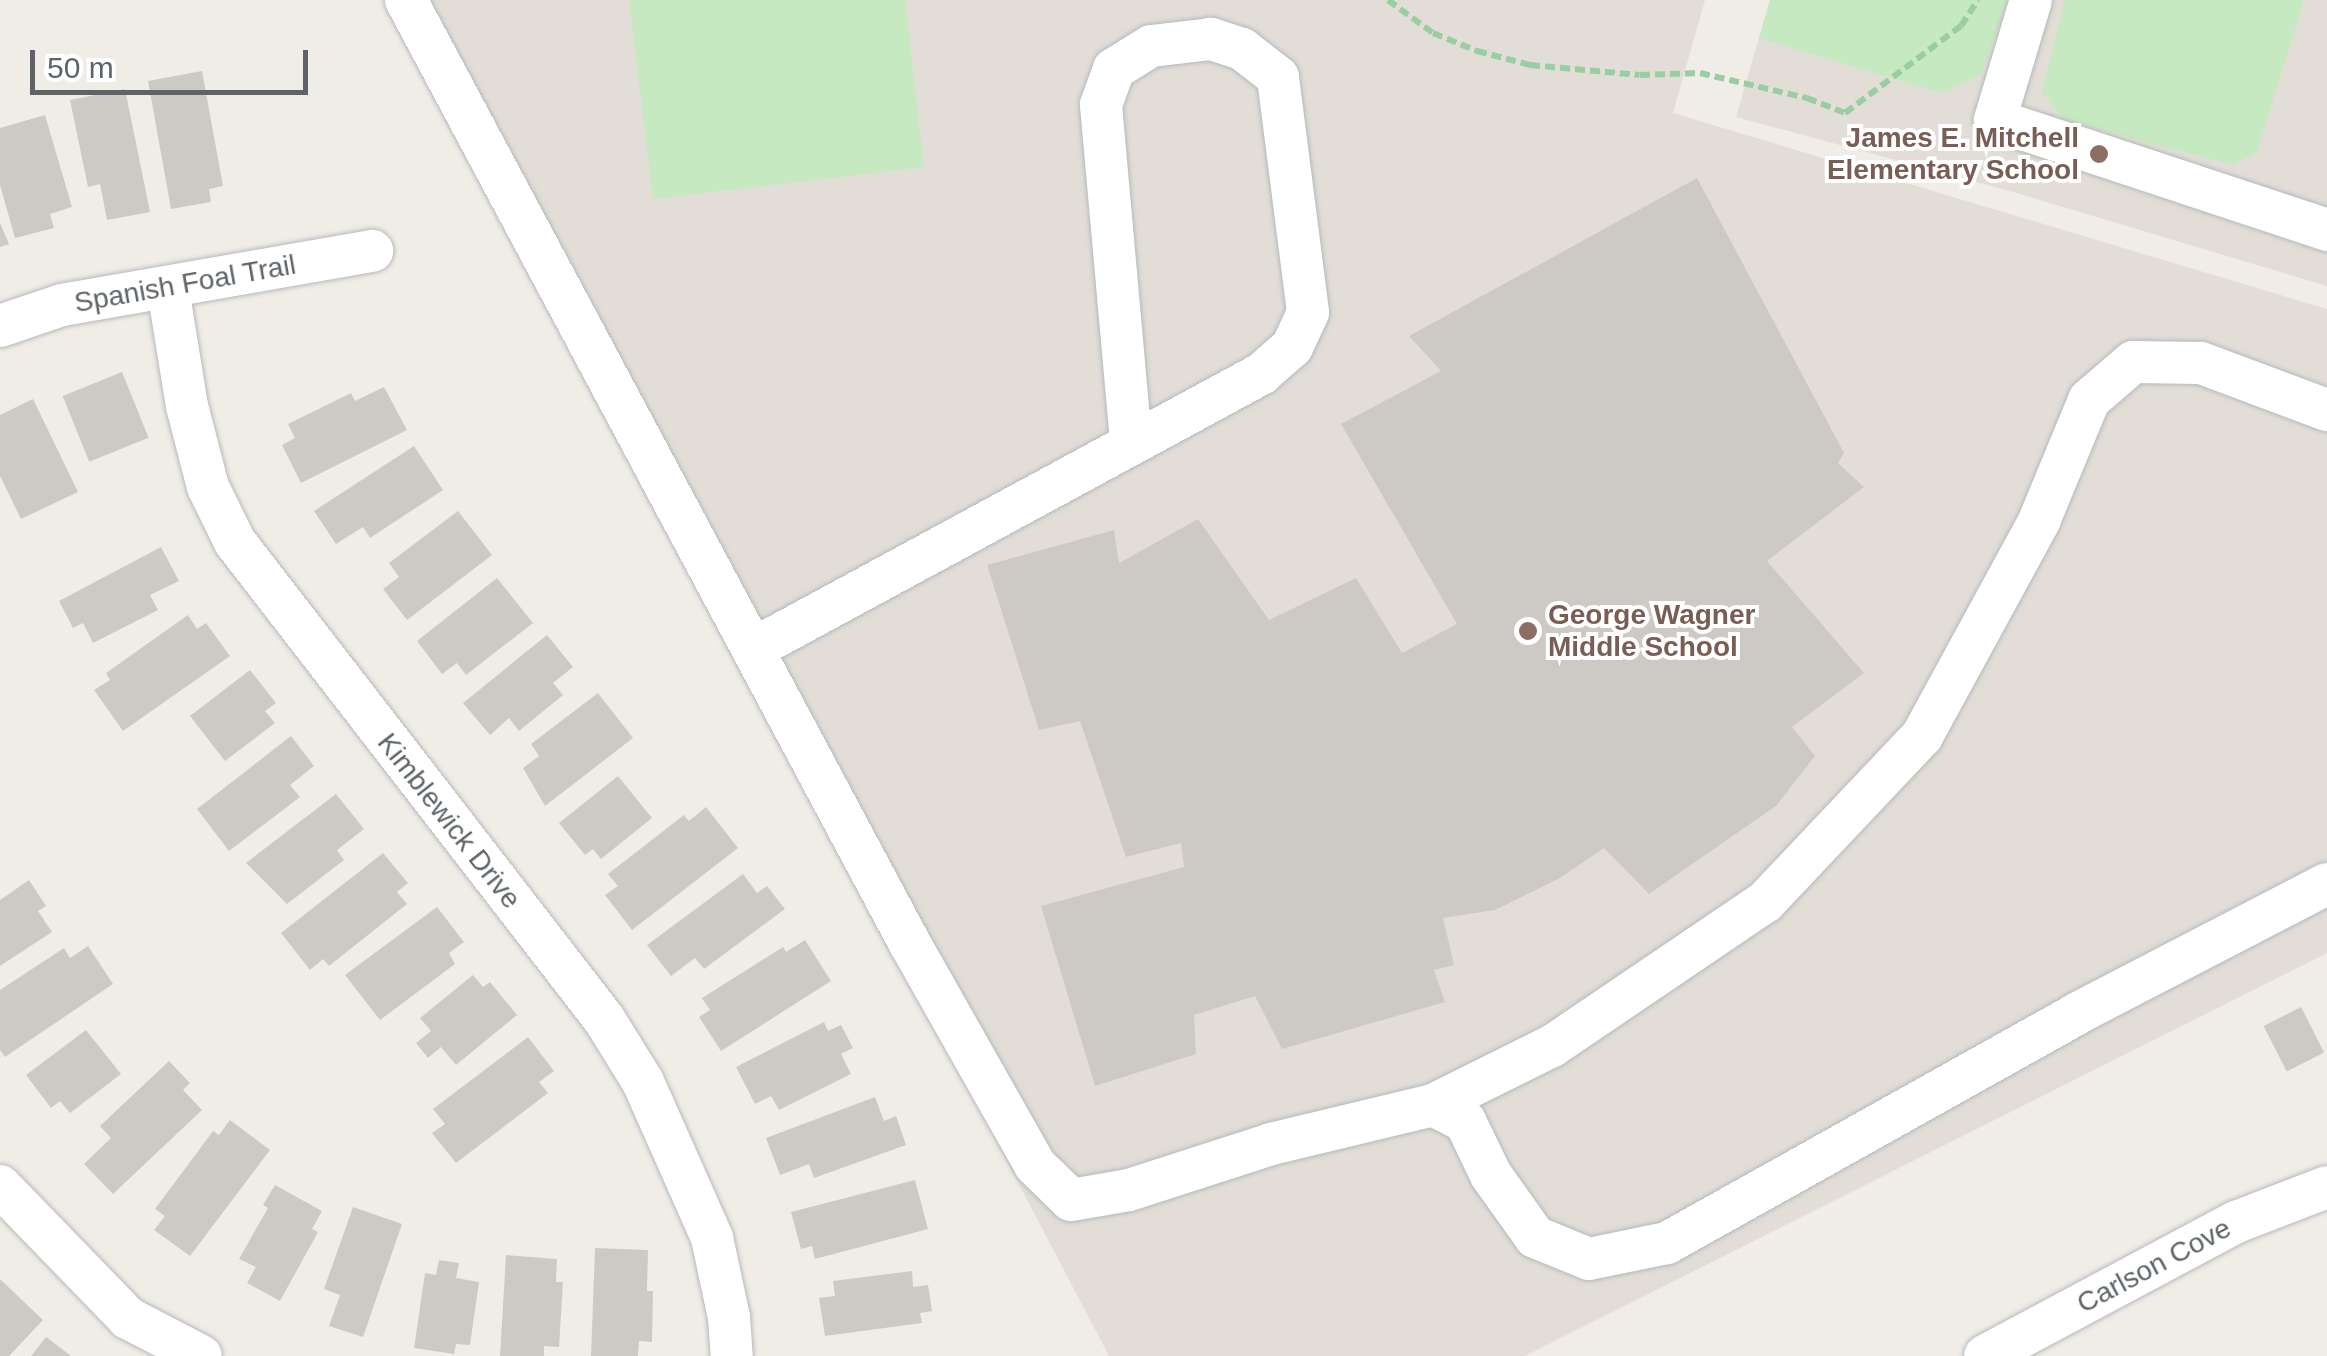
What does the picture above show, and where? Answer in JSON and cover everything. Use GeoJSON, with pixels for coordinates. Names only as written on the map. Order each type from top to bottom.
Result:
{"type":"FeatureCollection","features":[{"type":"Feature","properties":{"kind":"street"},"geometry":{"type":"LineString","coordinates":[[406,0],[753,650],[1035,1165],[1071,1200],[1129,1190],[1271,1144],[1433,1104],[1552,1046],[1765,902],[1922,736],[2040,521],[2089,400],[2134,362],[2201,363],[2327,410]]}},
{"type":"Feature","properties":{"kind":"street"},"geometry":{"type":"LineString","coordinates":[[2031,0],[1995,120],[2327,230]]}},
{"type":"Feature","properties":{"kind":"street"},"geometry":{"type":"LineString","coordinates":[[753,650],[1262,374],[1292,347],[1308,312],[1278,77],[1242,49],[1211,39],[1151,46],[1114,69],[1101,105],[1131,444]]}},
{"type":"Feature","properties":{"kind":"street","name":"Spanish Foal Trail"},"geometry":{"type":"LineString","coordinates":[[0,326],[62,305],[372,252]]}},
{"type":"Feature","properties":{"kind":"street","name":"Kimblewick Drive"},"geometry":{"type":"LineString","coordinates":[[168,289],[187,406],[208,486],[235,542],[604,1019],[623,1050],[685,1170],[712,1238],[729,1317],[732,1356]]}},
{"type":"Feature","properties":{"kind":"street"},"geometry":{"type":"LineString","coordinates":[[1433,1104],[1465,1120],[1491,1174],[1535,1237],[1589,1260],[1667,1243],[2078,1013],[2327,884]]}},
{"type":"Feature","properties":{"kind":"street"},"geometry":{"type":"LineString","coordinates":[[0,1186],[128,1318],[202,1356]]}},
{"type":"Feature","properties":{"kind":"street","name":"Carlson Cove"},"geometry":{"type":"LineString","coordinates":[[1985,1356],[2236,1222],[2327,1187]]}},
{"type":"Feature","properties":{"kind":"path"},"geometry":{"type":"LineString","coordinates":[[1388,0],[1434,33],[1477,52],[1530,65],[1640,75],[1700,73],[1807,98],[1845,112],[1961,26],[1978,0]]}},
{"type":"Feature","properties":{"kind":"shaded area","name":"George Wagner Middle School"},"geometry":{"type":"Polygon","coordinates":[[[398,0],[1705,0],[1673,113],[2327,309],[2327,953],[1525,1356],[1109,1356],[398,0]]]}},
{"type":"Feature","properties":{"kind":"shaded area","name":"James E. Mitchell Elementary School"},"geometry":{"type":"Polygon","coordinates":[[[1770,0],[2327,0],[2327,286],[2006,190],[1736,117],[1770,0]]]}},
{"type":"Feature","properties":{"kind":"green space"},"geometry":{"type":"Polygon","coordinates":[[[629,0],[905,0],[924,167],[653,199],[629,0]]]}},
{"type":"Feature","properties":{"kind":"green space"},"geometry":{"type":"Polygon","coordinates":[[[1770,0],[2008,0],[1981,75],[1942,93],[1759,38],[1770,0]]]}},
{"type":"Feature","properties":{"kind":"green space"},"geometry":{"type":"Polygon","coordinates":[[[2065,0],[2304,0],[2257,152],[2233,165],[2064,120],[2042,92],[2065,0]]]}},
{"type":"Feature","properties":{"kind":"building"},"geometry":{"type":"Polygon","coordinates":[[[202,71],[223,186],[209,189],[211,202],[171,209],[148,81],[202,71]]]}},
{"type":"Feature","properties":{"kind":"building"},"geometry":{"type":"Polygon","coordinates":[[[125,89],[150,212],[107,220],[100,184],[88,187],[70,100],[125,89]]]}},
{"type":"Feature","properties":{"kind":"building"},"geometry":{"type":"Polygon","coordinates":[[[45,115],[72,207],[50,214],[54,228],[15,238],[0,185],[0,128],[45,115]]]}},
{"type":"Feature","properties":{"kind":"building"},"geometry":{"type":"Polygon","coordinates":[[[1697,178],[1844,453],[1838,463],[1864,487],[1767,561],[1864,673],[1792,727],[1815,756],[1776,806],[1649,894],[1604,848],[1560,878],[1495,910],[1443,918],[1454,965],[1434,970],[1445,1002],[1282,1049],[1255,996],[1194,1015],[1196,1054],[1095,1086],[1041,906],[1184,867],[1181,843],[1126,857],[1080,721],[1039,730],[987,565],[1114,530],[1119,563],[1198,519],[1269,620],[1356,578],[1402,653],[1457,624],[1341,424],[1441,371],[1409,336],[1697,178]]]}},
{"type":"Feature","properties":{"kind":"building"},"geometry":{"type":"Polygon","coordinates":[[[0,223],[9,244],[0,247],[0,223]]]}},
{"type":"Feature","properties":{"kind":"building"},"geometry":{"type":"Polygon","coordinates":[[[122,372],[149,438],[89,462],[63,396],[122,372]]]}},
{"type":"Feature","properties":{"kind":"building"},"geometry":{"type":"Polygon","coordinates":[[[384,387],[407,430],[301,483],[282,445],[295,438],[288,424],[351,393],[355,401],[384,387]]]}},
{"type":"Feature","properties":{"kind":"building"},"geometry":{"type":"Polygon","coordinates":[[[33,399],[78,492],[21,519],[0,476],[0,415],[33,399]]]}},
{"type":"Feature","properties":{"kind":"building"},"geometry":{"type":"Polygon","coordinates":[[[414,446],[443,490],[370,538],[363,527],[336,544],[314,511],[414,446]]]}},
{"type":"Feature","properties":{"kind":"building"},"geometry":{"type":"Polygon","coordinates":[[[458,511],[492,555],[407,620],[383,589],[399,577],[389,563],[458,511]]]}},
{"type":"Feature","properties":{"kind":"building"},"geometry":{"type":"Polygon","coordinates":[[[161,547],[179,581],[150,595],[158,610],[93,643],[83,623],[73,628],[59,601],[161,547]]]}},
{"type":"Feature","properties":{"kind":"building"},"geometry":{"type":"Polygon","coordinates":[[[497,578],[533,623],[466,675],[457,663],[442,674],[417,641],[497,578]]]}},
{"type":"Feature","properties":{"kind":"building"},"geometry":{"type":"Polygon","coordinates":[[[188,615],[197,629],[206,623],[230,656],[123,731],[94,690],[110,680],[106,673],[188,615]]]}},
{"type":"Feature","properties":{"kind":"building"},"geometry":{"type":"Polygon","coordinates":[[[547,635],[573,667],[553,683],[563,695],[519,731],[509,718],[490,735],[463,703],[547,635]]]}},
{"type":"Feature","properties":{"kind":"building"},"geometry":{"type":"Polygon","coordinates":[[[250,670],[276,703],[265,711],[275,723],[225,761],[190,716],[250,670]]]}},
{"type":"Feature","properties":{"kind":"building"},"geometry":{"type":"Polygon","coordinates":[[[598,693],[633,738],[545,806],[523,768],[539,756],[531,744],[598,693]]]}},
{"type":"Feature","properties":{"kind":"building"},"geometry":{"type":"Polygon","coordinates":[[[291,736],[314,766],[290,785],[300,797],[229,851],[197,809],[291,736]]]}},
{"type":"Feature","properties":{"kind":"building"},"geometry":{"type":"Polygon","coordinates":[[[618,776],[652,818],[601,859],[593,849],[585,855],[559,823],[618,776]]]}},
{"type":"Feature","properties":{"kind":"building"},"geometry":{"type":"Polygon","coordinates":[[[336,794],[364,829],[337,850],[344,860],[287,904],[246,863],[336,794]]]}},
{"type":"Feature","properties":{"kind":"building"},"geometry":{"type":"Polygon","coordinates":[[[706,807],[738,848],[632,930],[605,895],[618,886],[608,874],[684,815],[689,821],[706,807]]]}},
{"type":"Feature","properties":{"kind":"building"},"geometry":{"type":"Polygon","coordinates":[[[383,853],[408,883],[397,892],[407,904],[329,966],[323,959],[310,970],[281,933],[383,853]]]}},
{"type":"Feature","properties":{"kind":"building"},"geometry":{"type":"Polygon","coordinates":[[[743,874],[757,893],[767,886],[785,909],[704,969],[695,958],[671,976],[647,945],[743,874]]]}},
{"type":"Feature","properties":{"kind":"building"},"geometry":{"type":"Polygon","coordinates":[[[29,880],[46,906],[38,911],[52,932],[0,966],[0,900],[29,880]]]}},
{"type":"Feature","properties":{"kind":"building"},"geometry":{"type":"Polygon","coordinates":[[[437,907],[464,942],[449,953],[455,964],[380,1020],[345,975],[437,907]]]}},
{"type":"Feature","properties":{"kind":"building"},"geometry":{"type":"Polygon","coordinates":[[[805,940],[831,981],[721,1051],[699,1017],[710,1010],[702,998],[783,947],[786,952],[805,940]]]}},
{"type":"Feature","properties":{"kind":"building"},"geometry":{"type":"Polygon","coordinates":[[[88,946],[113,984],[5,1057],[0,1050],[0,990],[64,948],[70,958],[88,946]]]}},
{"type":"Feature","properties":{"kind":"building"},"geometry":{"type":"Polygon","coordinates":[[[473,975],[483,987],[490,982],[517,1015],[456,1065],[441,1047],[428,1058],[416,1043],[431,1031],[420,1018],[473,975]]]}},
{"type":"Feature","properties":{"kind":"building"},"geometry":{"type":"Polygon","coordinates":[[[2301,1007],[2324,1052],[2287,1072],[2264,1026],[2301,1007]]]}},
{"type":"Feature","properties":{"kind":"building"},"geometry":{"type":"Polygon","coordinates":[[[824,1022],[828,1031],[841,1025],[853,1048],[841,1054],[851,1074],[779,1110],[771,1096],[755,1104],[736,1067],[824,1022]]]}},
{"type":"Feature","properties":{"kind":"building"},"geometry":{"type":"Polygon","coordinates":[[[86,1030],[121,1074],[70,1113],[60,1101],[51,1108],[26,1075],[86,1030]]]}},
{"type":"Feature","properties":{"kind":"building"},"geometry":{"type":"Polygon","coordinates":[[[528,1037],[554,1071],[539,1082],[548,1093],[456,1163],[432,1133],[445,1124],[433,1109],[528,1037]]]}},
{"type":"Feature","properties":{"kind":"building"},"geometry":{"type":"Polygon","coordinates":[[[169,1061],[190,1083],[183,1090],[202,1110],[113,1194],[84,1164],[111,1138],[100,1126],[169,1061]]]}},
{"type":"Feature","properties":{"kind":"building"},"geometry":{"type":"Polygon","coordinates":[[[875,1097],[884,1121],[896,1116],[906,1145],[814,1178],[809,1164],[780,1175],[766,1138],[875,1097]]]}},
{"type":"Feature","properties":{"kind":"building"},"geometry":{"type":"Polygon","coordinates":[[[230,1120],[270,1150],[190,1256],[154,1230],[165,1216],[155,1209],[213,1131],[219,1135],[230,1120]]]}},
{"type":"Feature","properties":{"kind":"building"},"geometry":{"type":"Polygon","coordinates":[[[915,1180],[928,1229],[815,1259],[812,1246],[801,1249],[791,1212],[915,1180]]]}},
{"type":"Feature","properties":{"kind":"building"},"geometry":{"type":"Polygon","coordinates":[[[275,1185],[322,1211],[312,1229],[318,1232],[280,1301],[247,1283],[256,1267],[239,1259],[268,1208],[263,1205],[275,1185]]]}},
{"type":"Feature","properties":{"kind":"building"},"geometry":{"type":"Polygon","coordinates":[[[353,1207],[402,1224],[363,1337],[329,1326],[340,1295],[324,1289],[353,1207]]]}},
{"type":"Feature","properties":{"kind":"building"},"geometry":{"type":"Polygon","coordinates":[[[595,1248],[648,1250],[647,1291],[653,1291],[652,1342],[639,1341],[638,1356],[591,1356],[595,1248]]]}},
{"type":"Feature","properties":{"kind":"building"},"geometry":{"type":"Polygon","coordinates":[[[506,1255],[557,1259],[556,1282],[563,1282],[559,1347],[544,1346],[544,1356],[500,1356],[506,1255]]]}},
{"type":"Feature","properties":{"kind":"building"},"geometry":{"type":"Polygon","coordinates":[[[439,1260],[459,1263],[456,1278],[479,1282],[470,1345],[456,1344],[454,1354],[414,1348],[425,1273],[436,1275],[439,1260]]]}},
{"type":"Feature","properties":{"kind":"building"},"geometry":{"type":"Polygon","coordinates":[[[912,1271],[913,1287],[928,1285],[932,1311],[920,1313],[922,1323],[825,1336],[819,1298],[835,1296],[833,1281],[912,1271]]]}},
{"type":"Feature","properties":{"kind":"building"},"geometry":{"type":"Polygon","coordinates":[[[0,1279],[43,1320],[9,1356],[0,1356],[0,1279]]]}},
{"type":"Feature","properties":{"kind":"building"},"geometry":{"type":"Polygon","coordinates":[[[46,1337],[71,1356],[31,1356],[46,1337]]]}},
{"type":"Feature","properties":{"kind":"place","name":"James E. Mitchell Elementary School"},"geometry":{"type":"Point","coordinates":[2099,154]}},
{"type":"Feature","properties":{"kind":"place","name":"George Wagner Middle School"},"geometry":{"type":"Point","coordinates":[1528,631]}}]}
